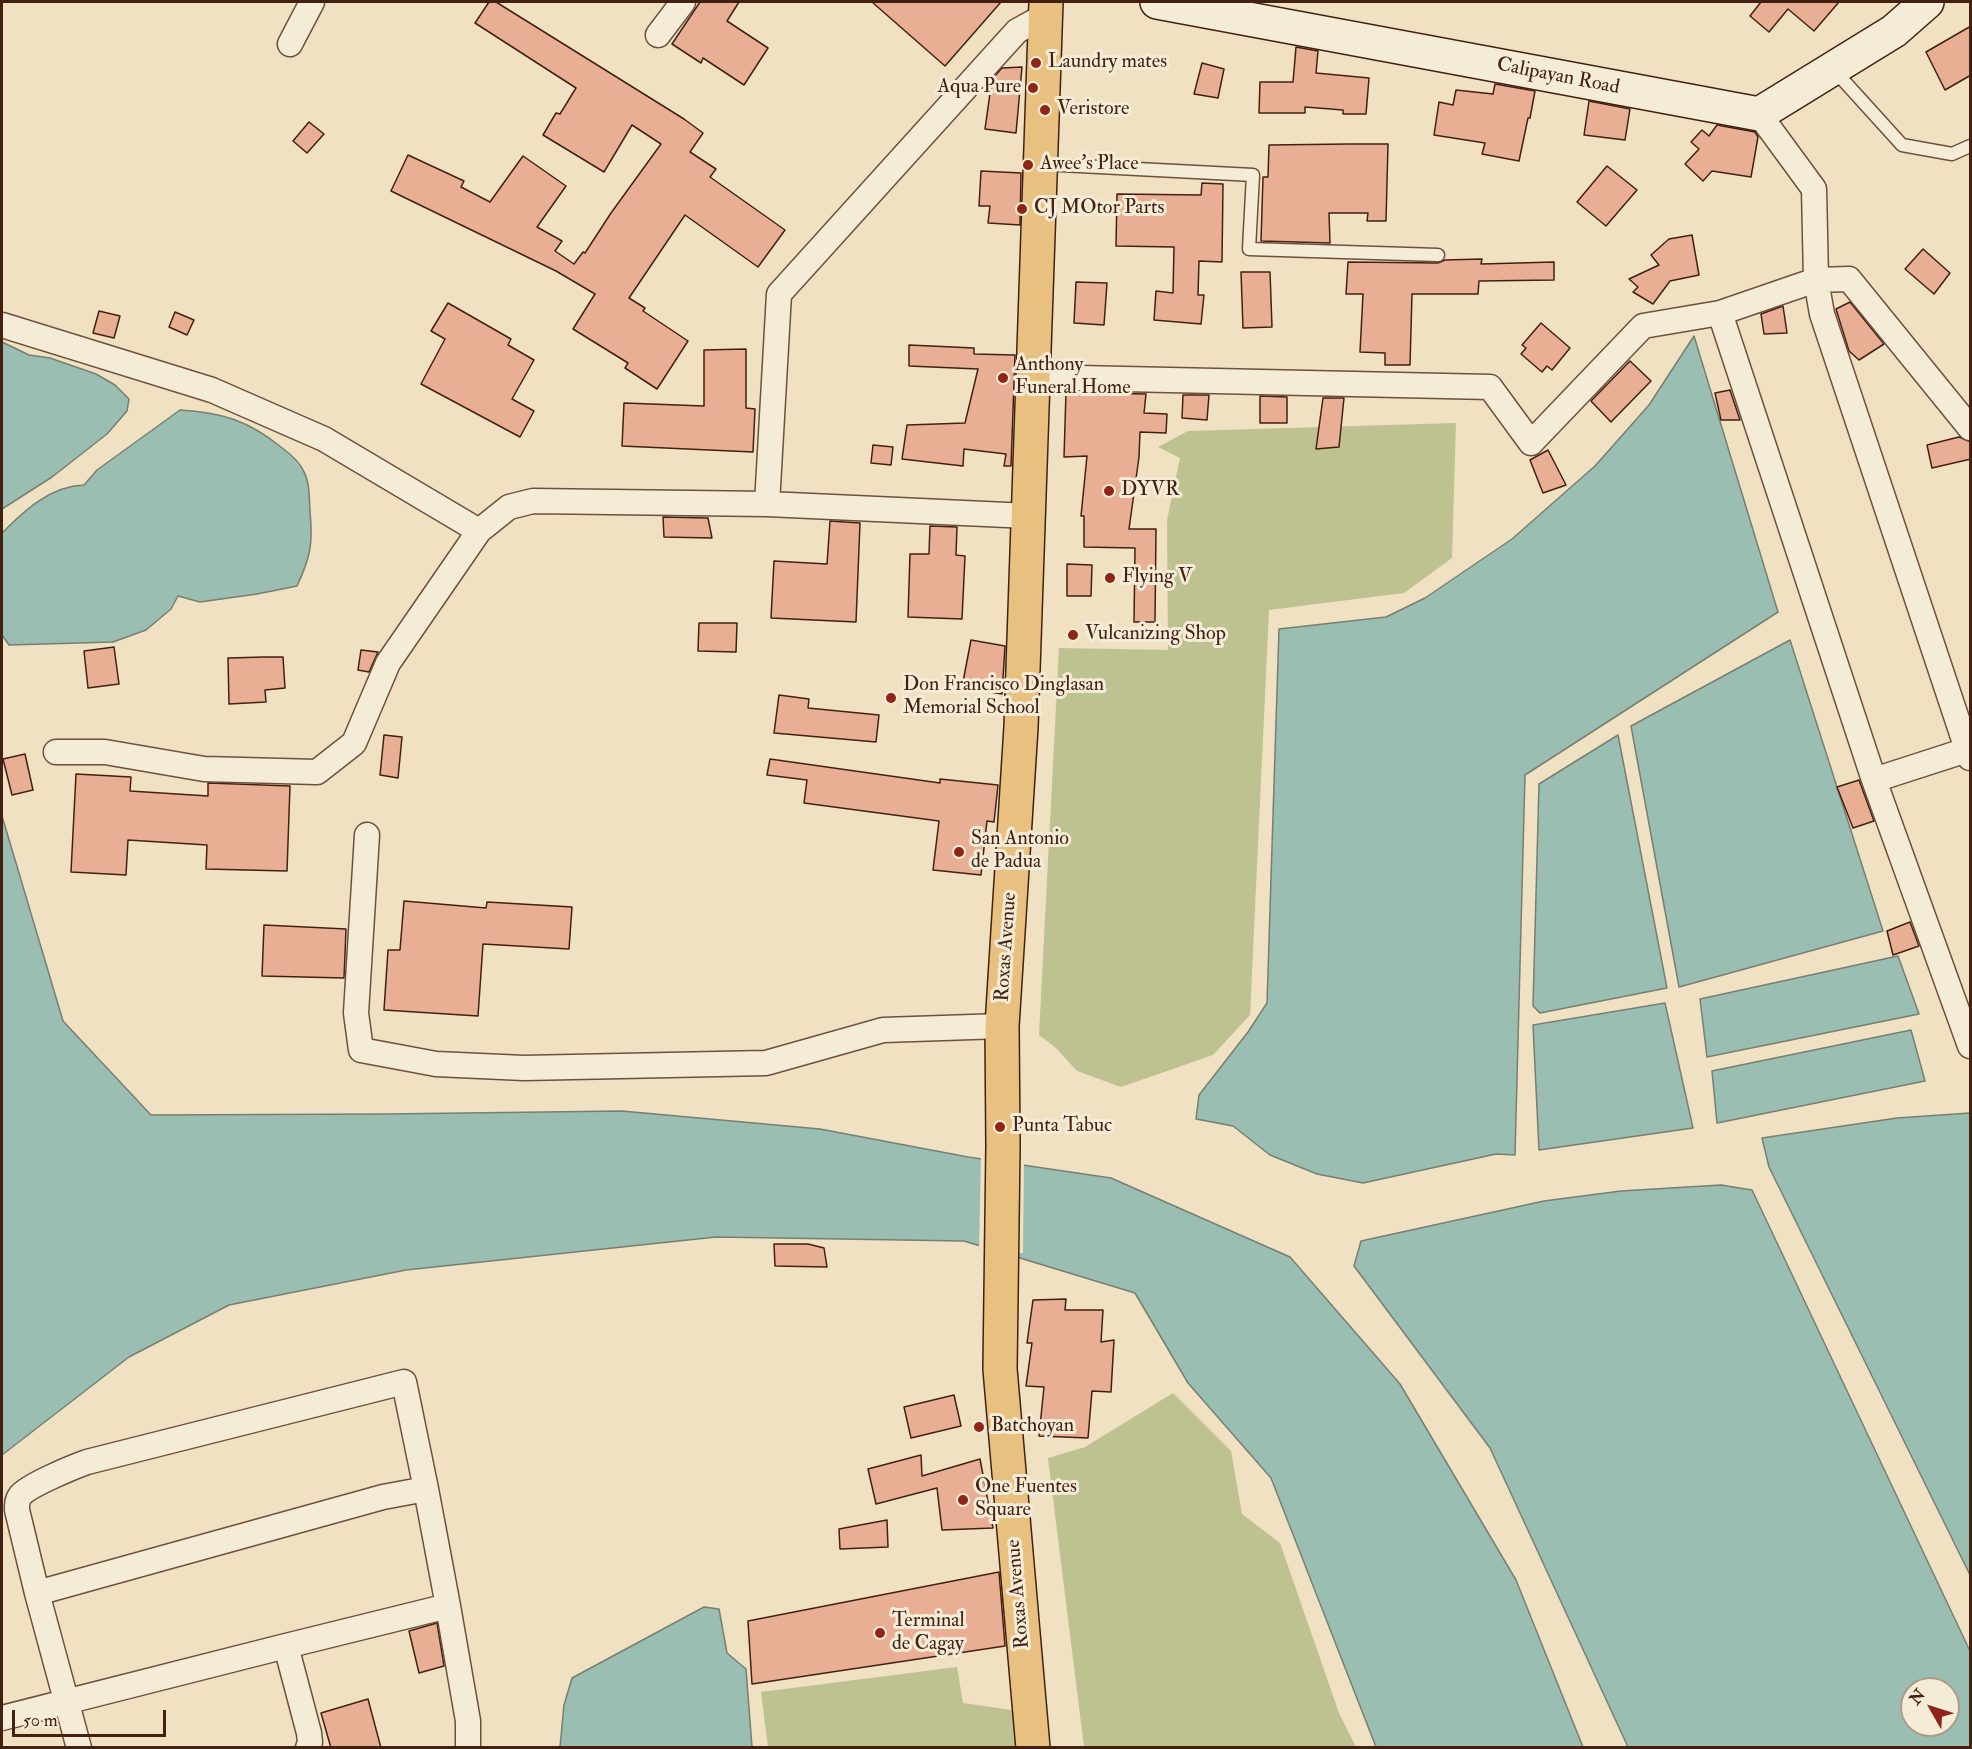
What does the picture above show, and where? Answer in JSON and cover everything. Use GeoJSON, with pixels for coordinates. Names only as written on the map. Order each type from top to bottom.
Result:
{"type":"FeatureCollection","features":[{"type":"Feature","properties":{"kind":"main road","name":"Calipayan Road"},"geometry":{"type":"LineString","coordinates":[[1157,2],[1759,114]]}},
{"type":"Feature","properties":{"kind":"main road"},"geometry":{"type":"LineString","coordinates":[[1759,114],[1894,31],[1927,2]]}},
{"type":"Feature","properties":{"kind":"main road","name":"Roxas Avenue"},"geometry":{"type":"LineString","coordinates":[[1033,1748],[1000,1369],[1002,1026],[1021,727],[1046,8]]}},
{"type":"Feature","properties":{"kind":"street"},"geometry":{"type":"LineString","coordinates":[[290,44],[312,2]]}},
{"type":"Feature","properties":{"kind":"street"},"geometry":{"type":"LineString","coordinates":[[658,36],[683,2]]}},
{"type":"Feature","properties":{"kind":"street"},"geometry":{"type":"LineString","coordinates":[[767,504],[779,294],[1017,31],[1046,8]]}},
{"type":"Feature","properties":{"kind":"street"},"geometry":{"type":"LineString","coordinates":[[1759,114],[1814,189],[1816,280],[1825,324],[1970,752],[1874,780]]}},
{"type":"Feature","properties":{"kind":"street"},"geometry":{"type":"LineString","coordinates":[[1032,377],[1490,387],[1531,442],[1644,326],[1720,313],[1816,280],[1849,279],[1971,428]]}},
{"type":"Feature","properties":{"kind":"street"},"geometry":{"type":"LineString","coordinates":[[1720,313],[1874,780],[1971,1046]]}},
{"type":"Feature","properties":{"kind":"street"},"geometry":{"type":"LineString","coordinates":[[2,325],[212,390],[324,439],[479,531]]}},
{"type":"Feature","properties":{"kind":"street"},"geometry":{"type":"LineString","coordinates":[[56,752],[105,753],[204,769],[317,772],[354,743],[387,663],[479,531],[509,507],[533,501],[767,504],[1029,516]]}},
{"type":"Feature","properties":{"kind":"street"},"geometry":{"type":"LineString","coordinates":[[368,835],[356,1013],[361,1050],[436,1064],[524,1068],[766,1064],[883,1030],[1002,1026]]}},
{"type":"Feature","properties":{"kind":"street"},"geometry":{"type":"LineString","coordinates":[[79,1748],[37,1593],[17,1502],[20,1495],[64,1471],[87,1462],[404,1382],[448,1606],[468,1721],[468,1748]]}},
{"type":"Feature","properties":{"kind":"street"},"geometry":{"type":"LineString","coordinates":[[37,1593],[383,1497],[426,1489]]}},
{"type":"Feature","properties":{"kind":"street"},"geometry":{"type":"LineString","coordinates":[[2,1718],[448,1606]]}},
{"type":"Feature","properties":{"kind":"street"},"geometry":{"type":"LineString","coordinates":[[286,1646],[309,1733],[308,1748]]}},
{"type":"Feature","properties":{"kind":"lane"},"geometry":{"type":"LineString","coordinates":[[1833,69],[1902,145],[1952,154],[1971,146]]}},
{"type":"Feature","properties":{"kind":"lane"},"geometry":{"type":"LineString","coordinates":[[1040,164],[1252,176],[1249,249],[1438,255]]}},
{"type":"Feature","properties":{"kind":"green space"},"geometry":{"type":"Polygon","coordinates":[[[1456,423],[1452,558],[1404,593],[1269,610],[1250,1015],[1213,1055],[1121,1087],[1077,1071],[1056,1048],[1039,1035],[1059,648],[1168,650],[1167,520],[1180,458],[1158,447],[1188,431],[1456,423]]]}},
{"type":"Feature","properties":{"kind":"green space"},"geometry":{"type":"Polygon","coordinates":[[[1173,1393],[1231,1451],[1242,1514],[1280,1543],[1339,1713],[1356,1747],[1084,1747],[1048,1458],[1085,1447],[1173,1393]]]}},
{"type":"Feature","properties":{"kind":"green space"},"geometry":{"type":"Polygon","coordinates":[[[957,1667],[963,1703],[1019,1711],[1023,1747],[768,1747],[761,1692],[957,1667]]]}},
{"type":"Feature","properties":{"kind":"water"},"geometry":{"type":"Polygon","coordinates":[[[1694,336],[1778,612],[1525,775],[1515,1155],[1496,1154],[1363,1183],[1317,1174],[1270,1155],[1233,1126],[1196,1119],[1199,1095],[1248,1032],[1267,1003],[1279,629],[1386,617],[1425,598],[1512,539],[1595,466],[1649,405],[1694,336]]]}},
{"type":"Feature","properties":{"kind":"water"},"geometry":{"type":"Polygon","coordinates":[[[2,342],[29,355],[50,358],[96,374],[115,385],[129,399],[127,411],[107,434],[52,477],[2,509],[2,342]]]}},
{"type":"Feature","properties":{"kind":"water"},"geometry":{"type":"Polygon","coordinates":[[[180,410],[209,413],[246,424],[284,449],[301,467],[309,490],[311,541],[308,558],[297,586],[200,602],[178,596],[171,609],[146,630],[113,642],[9,645],[2,635],[2,533],[38,501],[60,490],[84,485],[97,470],[180,410]]]}},
{"type":"Feature","properties":{"kind":"water"},"geometry":{"type":"Polygon","coordinates":[[[1790,640],[1883,931],[1679,987],[1631,726],[1790,640]]]}},
{"type":"Feature","properties":{"kind":"water"},"geometry":{"type":"Polygon","coordinates":[[[1618,735],[1667,988],[1540,1013],[1533,1006],[1539,784],[1618,735]]]}},
{"type":"Feature","properties":{"kind":"water"},"geometry":{"type":"Polygon","coordinates":[[[2,816],[63,1021],[151,1115],[622,1111],[820,1129],[968,1157],[1111,1178],[1290,1257],[1400,1384],[1516,1580],[1583,1747],[1376,1747],[1271,1478],[1188,1383],[1135,1293],[964,1241],[716,1237],[406,1270],[229,1305],[129,1357],[2,1455],[2,816]]]}},
{"type":"Feature","properties":{"kind":"water"},"geometry":{"type":"Polygon","coordinates":[[[1898,956],[1919,1014],[1707,1057],[1700,999],[1898,956]]]}},
{"type":"Feature","properties":{"kind":"water"},"geometry":{"type":"Polygon","coordinates":[[[1665,1003],[1693,1128],[1539,1150],[1533,1025],[1665,1003]]]}},
{"type":"Feature","properties":{"kind":"water"},"geometry":{"type":"Polygon","coordinates":[[[1911,1030],[1925,1081],[1717,1123],[1712,1071],[1911,1030]]]}},
{"type":"Feature","properties":{"kind":"water"},"geometry":{"type":"Polygon","coordinates":[[[1970,1113],[1970,1575],[1769,1167],[1762,1138],[1897,1118],[1970,1113]]]}},
{"type":"Feature","properties":{"kind":"water"},"geometry":{"type":"Polygon","coordinates":[[[1721,1185],[1752,1190],[1970,1651],[1970,1747],[1628,1747],[1490,1448],[1354,1266],[1361,1241],[1544,1201],[1621,1191],[1721,1185]]]}},
{"type":"Feature","properties":{"kind":"water"},"geometry":{"type":"Polygon","coordinates":[[[704,1607],[719,1609],[727,1653],[746,1669],[752,1747],[560,1747],[564,1705],[572,1678],[704,1607]]]}},
{"type":"Feature","properties":{"kind":"pier"},"geometry":{"type":"Polygon","coordinates":[[[981,1156],[1024,1163],[1023,1253],[992,1253],[979,1249],[981,1156]]]}},
{"type":"Feature","properties":{"kind":"building"},"geometry":{"type":"Polygon","coordinates":[[[489,2],[496,2],[703,133],[690,152],[716,169],[710,177],[785,230],[758,267],[685,215],[629,298],[645,308],[643,311],[688,341],[657,389],[625,368],[628,363],[573,329],[595,294],[556,271],[391,191],[408,155],[464,181],[461,187],[490,202],[523,156],[566,186],[537,227],[562,241],[555,251],[574,264],[583,252],[585,253],[661,144],[632,125],[604,172],[543,135],[556,113],[560,114],[576,88],[475,23],[489,2]]]}},
{"type":"Feature","properties":{"kind":"building"},"geometry":{"type":"Polygon","coordinates":[[[700,2],[739,2],[727,21],[768,48],[744,85],[703,58],[701,63],[672,44],[700,2]]]}},
{"type":"Feature","properties":{"kind":"building"},"geometry":{"type":"Polygon","coordinates":[[[872,2],[1001,2],[945,66],[872,2]]]}},
{"type":"Feature","properties":{"kind":"building"},"geometry":{"type":"Polygon","coordinates":[[[1761,2],[1839,2],[1814,31],[1788,9],[1769,32],[1750,16],[1761,2]]]}},
{"type":"Feature","properties":{"kind":"building"},"geometry":{"type":"Polygon","coordinates":[[[1971,26],[1971,75],[1945,90],[1926,52],[1971,26]]]}},
{"type":"Feature","properties":{"kind":"building"},"geometry":{"type":"Polygon","coordinates":[[[1296,47],[1318,51],[1316,73],[1369,78],[1366,114],[1343,114],[1343,110],[1305,107],[1305,113],[1259,113],[1260,82],[1293,82],[1296,47]]]}},
{"type":"Feature","properties":{"kind":"building"},"geometry":{"type":"Polygon","coordinates":[[[1202,63],[1224,69],[1218,98],[1194,94],[1202,63]]]}},
{"type":"Feature","properties":{"kind":"building"},"geometry":{"type":"Polygon","coordinates":[[[1022,67],[1016,133],[985,129],[992,79],[1002,68],[1022,67]]]}},
{"type":"Feature","properties":{"kind":"building"},"geometry":{"type":"Polygon","coordinates":[[[1495,84],[1535,91],[1519,161],[1482,154],[1485,143],[1434,135],[1439,102],[1453,105],[1456,90],[1493,94],[1495,84]]]}},
{"type":"Feature","properties":{"kind":"building"},"geometry":{"type":"Polygon","coordinates":[[[1589,101],[1630,109],[1625,140],[1584,135],[1589,101]]]}},
{"type":"Feature","properties":{"kind":"building"},"geometry":{"type":"Polygon","coordinates":[[[309,122],[324,134],[307,153],[293,141],[309,122]]]}},
{"type":"Feature","properties":{"kind":"building"},"geometry":{"type":"Polygon","coordinates":[[[1717,125],[1755,132],[1758,137],[1751,177],[1712,171],[1703,181],[1685,164],[1699,149],[1691,142],[1702,130],[1709,136],[1717,125]]]}},
{"type":"Feature","properties":{"kind":"building"},"geometry":{"type":"Polygon","coordinates":[[[1388,144],[1386,221],[1367,221],[1368,213],[1329,213],[1330,243],[1261,241],[1263,177],[1268,177],[1269,145],[1388,144]]]}},
{"type":"Feature","properties":{"kind":"building"},"geometry":{"type":"Polygon","coordinates":[[[1607,166],[1637,190],[1606,226],[1577,202],[1607,166]]]}},
{"type":"Feature","properties":{"kind":"building"},"geometry":{"type":"Polygon","coordinates":[[[981,171],[1021,173],[1020,225],[988,223],[990,206],[979,206],[981,171]]]}},
{"type":"Feature","properties":{"kind":"building"},"geometry":{"type":"Polygon","coordinates":[[[1202,183],[1223,184],[1222,262],[1199,261],[1198,295],[1204,295],[1201,324],[1154,320],[1156,291],[1173,293],[1174,247],[1116,246],[1117,194],[1201,195],[1202,183]]]}},
{"type":"Feature","properties":{"kind":"building"},"geometry":{"type":"Polygon","coordinates":[[[1692,235],[1699,275],[1670,281],[1653,304],[1633,292],[1638,287],[1629,279],[1659,265],[1651,255],[1669,239],[1692,235]]]}},
{"type":"Feature","properties":{"kind":"building"},"geometry":{"type":"Polygon","coordinates":[[[1923,249],[1950,273],[1934,294],[1905,269],[1923,249]]]}},
{"type":"Feature","properties":{"kind":"building"},"geometry":{"type":"Polygon","coordinates":[[[1482,259],[1481,264],[1554,262],[1554,280],[1479,281],[1478,294],[1412,294],[1410,365],[1385,365],[1385,353],[1360,352],[1363,294],[1346,294],[1348,262],[1438,263],[1445,260],[1482,259]]]}},
{"type":"Feature","properties":{"kind":"building"},"geometry":{"type":"Polygon","coordinates":[[[1241,272],[1270,272],[1272,327],[1243,328],[1241,272]]]}},
{"type":"Feature","properties":{"kind":"building"},"geometry":{"type":"Polygon","coordinates":[[[1076,282],[1107,283],[1104,325],[1074,323],[1076,282]]]}},
{"type":"Feature","properties":{"kind":"building"},"geometry":{"type":"Polygon","coordinates":[[[1850,302],[1884,344],[1859,360],[1849,351],[1836,309],[1850,302]]]}},
{"type":"Feature","properties":{"kind":"building"},"geometry":{"type":"Polygon","coordinates":[[[448,303],[511,339],[508,345],[534,360],[512,399],[534,411],[520,437],[421,384],[445,339],[431,331],[448,303]]]}},
{"type":"Feature","properties":{"kind":"building"},"geometry":{"type":"Polygon","coordinates":[[[1783,306],[1787,333],[1764,334],[1761,314],[1783,306]]]}},
{"type":"Feature","properties":{"kind":"building"},"geometry":{"type":"Polygon","coordinates":[[[99,311],[120,316],[114,338],[93,333],[99,311]]]}},
{"type":"Feature","properties":{"kind":"building"},"geometry":{"type":"Polygon","coordinates":[[[175,312],[194,320],[187,335],[169,327],[175,312]]]}},
{"type":"Feature","properties":{"kind":"building"},"geometry":{"type":"Polygon","coordinates":[[[1541,323],[1570,348],[1552,370],[1547,366],[1542,372],[1521,354],[1526,348],[1522,345],[1541,323]]]}},
{"type":"Feature","properties":{"kind":"building"},"geometry":{"type":"Polygon","coordinates":[[[909,345],[974,348],[974,354],[1015,355],[1011,466],[1004,466],[1006,454],[964,449],[963,466],[902,459],[907,425],[965,423],[978,369],[909,366],[909,345]]]}},
{"type":"Feature","properties":{"kind":"building"},"geometry":{"type":"Polygon","coordinates":[[[746,349],[746,408],[755,409],[753,452],[622,446],[624,403],[704,406],[704,350],[746,349]]]}},
{"type":"Feature","properties":{"kind":"building"},"geometry":{"type":"Polygon","coordinates":[[[1630,361],[1651,381],[1611,422],[1591,401],[1630,361]]]}},
{"type":"Feature","properties":{"kind":"building"},"geometry":{"type":"Polygon","coordinates":[[[1730,390],[1740,420],[1721,420],[1715,393],[1730,390]]]}},
{"type":"Feature","properties":{"kind":"building"},"geometry":{"type":"Polygon","coordinates":[[[1066,392],[1146,394],[1144,413],[1167,414],[1166,433],[1140,432],[1139,457],[1129,529],[1156,529],[1155,622],[1134,622],[1135,548],[1084,547],[1084,516],[1081,516],[1087,456],[1064,457],[1066,392]]]}},
{"type":"Feature","properties":{"kind":"building"},"geometry":{"type":"Polygon","coordinates":[[[1183,395],[1209,395],[1207,420],[1182,418],[1183,395]]]}},
{"type":"Feature","properties":{"kind":"building"},"geometry":{"type":"Polygon","coordinates":[[[1260,396],[1287,397],[1287,423],[1260,423],[1260,396]]]}},
{"type":"Feature","properties":{"kind":"building"},"geometry":{"type":"Polygon","coordinates":[[[1323,398],[1344,398],[1339,447],[1316,449],[1323,398]]]}},
{"type":"Feature","properties":{"kind":"building"},"geometry":{"type":"Polygon","coordinates":[[[1959,437],[1971,442],[1971,459],[1932,468],[1927,445],[1959,437]]]}},
{"type":"Feature","properties":{"kind":"building"},"geometry":{"type":"Polygon","coordinates":[[[873,445],[893,447],[891,465],[871,463],[873,445]]]}},
{"type":"Feature","properties":{"kind":"building"},"geometry":{"type":"Polygon","coordinates":[[[1548,450],[1566,485],[1543,493],[1530,460],[1548,450]]]}},
{"type":"Feature","properties":{"kind":"building"},"geometry":{"type":"Polygon","coordinates":[[[663,517],[708,518],[712,538],[664,537],[663,517]]]}},
{"type":"Feature","properties":{"kind":"building"},"geometry":{"type":"Polygon","coordinates":[[[830,521],[860,523],[856,622],[771,618],[774,561],[827,564],[830,521]]]}},
{"type":"Feature","properties":{"kind":"building"},"geometry":{"type":"Polygon","coordinates":[[[930,526],[957,527],[956,555],[965,556],[962,619],[908,617],[910,554],[929,554],[930,526]]]}},
{"type":"Feature","properties":{"kind":"building"},"geometry":{"type":"Polygon","coordinates":[[[1067,564],[1092,565],[1091,596],[1067,596],[1067,564]]]}},
{"type":"Feature","properties":{"kind":"building"},"geometry":{"type":"Polygon","coordinates":[[[699,623],[737,623],[736,652],[698,651],[699,623]]]}},
{"type":"Feature","properties":{"kind":"building"},"geometry":{"type":"Polygon","coordinates":[[[971,640],[1005,646],[1002,694],[962,687],[971,640]]]}},
{"type":"Feature","properties":{"kind":"building"},"geometry":{"type":"Polygon","coordinates":[[[114,647],[119,684],[88,688],[84,651],[114,647]]]}},
{"type":"Feature","properties":{"kind":"building"},"geometry":{"type":"Polygon","coordinates":[[[361,650],[378,652],[369,672],[358,670],[361,650]]]}},
{"type":"Feature","properties":{"kind":"building"},"geometry":{"type":"Polygon","coordinates":[[[283,657],[285,688],[265,690],[266,702],[229,704],[228,658],[283,657]]]}},
{"type":"Feature","properties":{"kind":"building"},"geometry":{"type":"Polygon","coordinates":[[[779,695],[809,699],[808,708],[879,715],[876,742],[774,733],[779,695]]]}},
{"type":"Feature","properties":{"kind":"building"},"geometry":{"type":"Polygon","coordinates":[[[384,735],[402,737],[398,778],[380,775],[384,735]]]}},
{"type":"Feature","properties":{"kind":"building"},"geometry":{"type":"Polygon","coordinates":[[[25,754],[33,790],[12,795],[3,759],[25,754]]]}},
{"type":"Feature","properties":{"kind":"building"},"geometry":{"type":"Polygon","coordinates":[[[770,759],[940,783],[940,779],[998,785],[994,822],[987,821],[981,875],[933,870],[939,821],[804,803],[807,780],[767,775],[770,759]]]}},
{"type":"Feature","properties":{"kind":"building"},"geometry":{"type":"Polygon","coordinates":[[[76,774],[131,777],[130,791],[208,796],[208,783],[290,786],[287,871],[206,869],[207,845],[128,840],[126,875],[71,872],[76,774]]]}},
{"type":"Feature","properties":{"kind":"building"},"geometry":{"type":"Polygon","coordinates":[[[1859,780],[1874,821],[1853,828],[1837,787],[1859,780]]]}},
{"type":"Feature","properties":{"kind":"building"},"geometry":{"type":"Polygon","coordinates":[[[404,901],[486,908],[487,902],[572,907],[569,949],[483,944],[478,1016],[384,1010],[388,950],[400,950],[404,901]]]}},
{"type":"Feature","properties":{"kind":"building"},"geometry":{"type":"Polygon","coordinates":[[[1910,922],[1919,946],[1893,955],[1887,931],[1910,922]]]}},
{"type":"Feature","properties":{"kind":"building"},"geometry":{"type":"Polygon","coordinates":[[[264,925],[346,929],[344,978],[262,976],[264,925]]]}},
{"type":"Feature","properties":{"kind":"building"},"geometry":{"type":"Polygon","coordinates":[[[774,1244],[808,1244],[824,1248],[827,1267],[775,1266],[774,1244]]]}},
{"type":"Feature","properties":{"kind":"building"},"geometry":{"type":"Polygon","coordinates":[[[1066,1299],[1065,1310],[1103,1310],[1101,1342],[1114,1340],[1111,1392],[1092,1391],[1088,1438],[1039,1436],[1044,1387],[1026,1386],[1032,1343],[1027,1343],[1033,1300],[1066,1299]]]}},
{"type":"Feature","properties":{"kind":"building"},"geometry":{"type":"Polygon","coordinates":[[[954,1395],[961,1426],[911,1438],[904,1407],[954,1395]]]}},
{"type":"Feature","properties":{"kind":"building"},"geometry":{"type":"Polygon","coordinates":[[[921,1455],[922,1476],[980,1459],[993,1528],[942,1530],[937,1488],[876,1504],[868,1469],[921,1455]]]}},
{"type":"Feature","properties":{"kind":"building"},"geometry":{"type":"Polygon","coordinates":[[[887,1520],[888,1547],[840,1549],[839,1529],[887,1520]]]}},
{"type":"Feature","properties":{"kind":"building","name":"Terminal de Cagay"},"geometry":{"type":"Polygon","coordinates":[[[999,1572],[1005,1646],[752,1684],[748,1621],[999,1572]]]}},
{"type":"Feature","properties":{"kind":"building"},"geometry":{"type":"Polygon","coordinates":[[[437,1623],[444,1666],[419,1673],[409,1631],[437,1623]]]}},
{"type":"Feature","properties":{"kind":"building"},"geometry":{"type":"Polygon","coordinates":[[[368,1699],[381,1748],[331,1748],[321,1713],[368,1699]]]}},
{"type":"Feature","properties":{"kind":"place","name":"Laundry mates"},"geometry":{"type":"Point","coordinates":[1036,63]}},
{"type":"Feature","properties":{"kind":"place","name":"Aqua Pure"},"geometry":{"type":"Point","coordinates":[1033,88]}},
{"type":"Feature","properties":{"kind":"place","name":"Veristore"},"geometry":{"type":"Point","coordinates":[1045,110]}},
{"type":"Feature","properties":{"kind":"place","name":"Awee's Place"},"geometry":{"type":"Point","coordinates":[1028,165]}},
{"type":"Feature","properties":{"kind":"place","name":"CJ MOtor Parts"},"geometry":{"type":"Point","coordinates":[1022,209]}},
{"type":"Feature","properties":{"kind":"place","name":"Anthony Funeral Home"},"geometry":{"type":"Point","coordinates":[1003,378]}},
{"type":"Feature","properties":{"kind":"place","name":"DYVR"},"geometry":{"type":"Point","coordinates":[1109,491]}},
{"type":"Feature","properties":{"kind":"place","name":"Flying V"},"geometry":{"type":"Point","coordinates":[1110,578]}},
{"type":"Feature","properties":{"kind":"place","name":"Vulcanizing Shop"},"geometry":{"type":"Point","coordinates":[1073,635]}},
{"type":"Feature","properties":{"kind":"place","name":"Don Francisco Dinglasan Memorial School"},"geometry":{"type":"Point","coordinates":[891,698]}},
{"type":"Feature","properties":{"kind":"place","name":"San Antonio de Padua"},"geometry":{"type":"Point","coordinates":[959,852]}},
{"type":"Feature","properties":{"kind":"place","name":"Punta Tabuc"},"geometry":{"type":"Point","coordinates":[1000,1127]}},
{"type":"Feature","properties":{"kind":"place","name":"Batchoyan"},"geometry":{"type":"Point","coordinates":[979,1427]}},
{"type":"Feature","properties":{"kind":"place","name":"One Fuentes Square"},"geometry":{"type":"Point","coordinates":[963,1500]}},
{"type":"Feature","properties":{"kind":"place","name":"Terminal de Cagay"},"geometry":{"type":"Point","coordinates":[880,1633]}}]}
